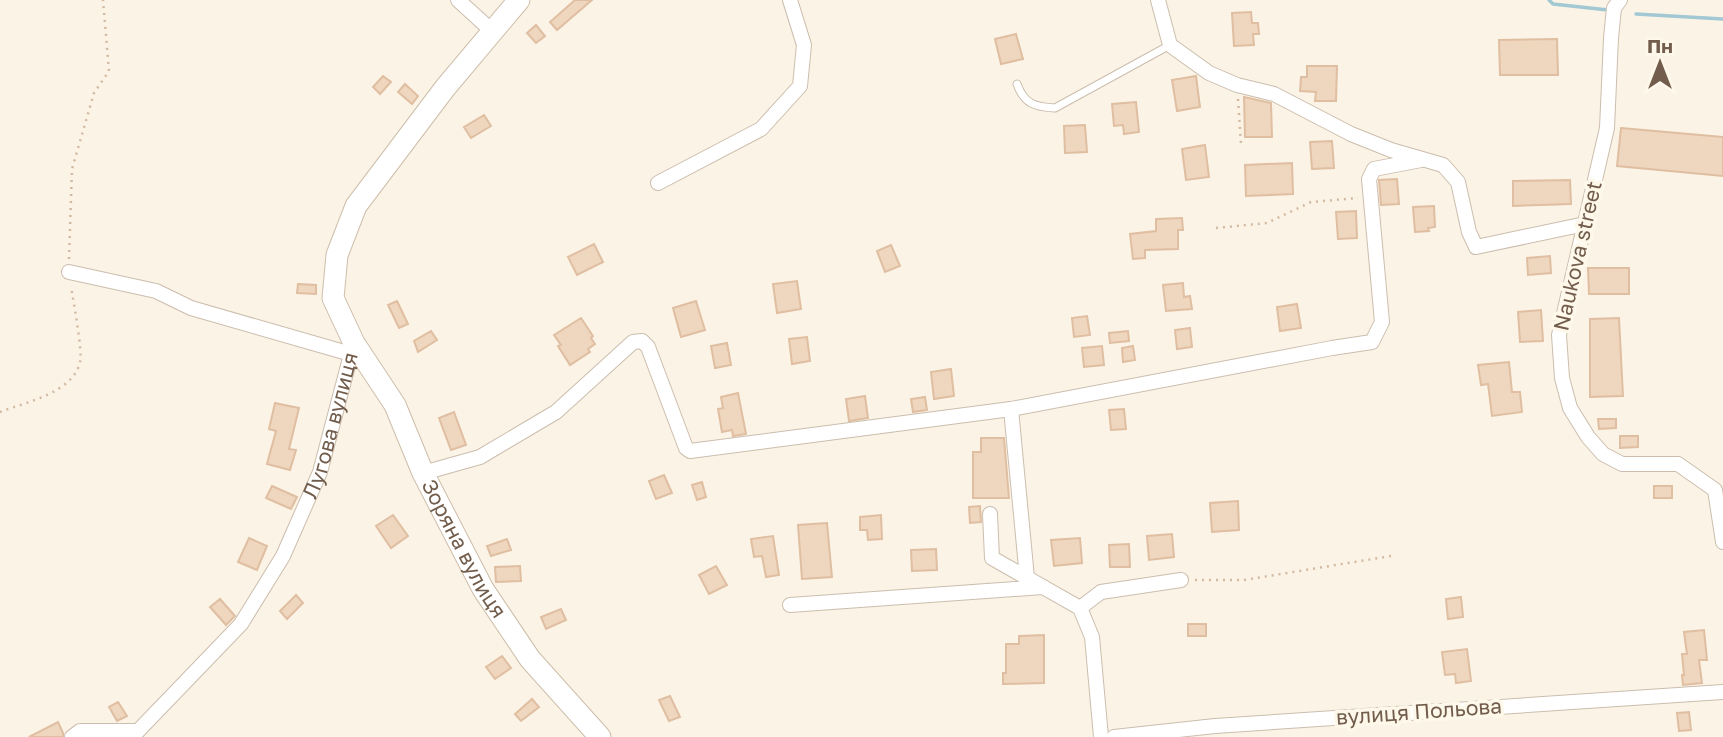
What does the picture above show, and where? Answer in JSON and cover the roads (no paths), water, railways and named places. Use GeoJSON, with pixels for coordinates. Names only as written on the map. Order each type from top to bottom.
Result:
{"type":"FeatureCollection","features":[{"type":"Feature","properties":{"kind":"street"},"geometry":{"type":"LineString","coordinates":[[458,0],[492,32]]}},
{"type":"Feature","properties":{"kind":"street","name":"Лугова вулиця"},"geometry":{"type":"LineString","coordinates":[[72,737],[80,731],[139,734],[241,624],[284,556],[320,472],[353,348],[334,298],[337,255],[356,206],[445,88],[519,0]]}},
{"type":"Feature","properties":{"kind":"street"},"geometry":{"type":"LineString","coordinates":[[658,183],[761,129],[800,86],[804,45],[790,0]]}},
{"type":"Feature","properties":{"kind":"street"},"geometry":{"type":"LineString","coordinates":[[1158,0],[1170,45],[1209,73],[1237,85],[1274,94],[1351,134],[1421,160],[1443,165],[1458,182],[1469,232],[1476,247],[1585,224]]}},
{"type":"Feature","properties":{"kind":"street","name":"Naukova street"},"geometry":{"type":"LineString","coordinates":[[1620,0],[1614,8],[1607,128],[1559,335],[1562,377],[1570,408],[1588,437],[1603,454],[1622,464],[1678,464],[1715,490],[1723,542]]}},
{"type":"Feature","properties":{"kind":"street"},"geometry":{"type":"LineString","coordinates":[[423,473],[480,457],[556,412],[633,342],[642,341],[648,347],[686,447],[690,451],[1011,409],[1372,342],[1382,322],[1369,179],[1374,169],[1421,160]]}},
{"type":"Feature","properties":{"kind":"street"},"geometry":{"type":"LineString","coordinates":[[69,272],[156,290],[191,307],[353,348]]}},
{"type":"Feature","properties":{"kind":"street","name":"Зоряна вулиця"},"geometry":{"type":"LineString","coordinates":[[353,348],[395,405],[423,473],[490,599],[530,659],[600,737]]}},
{"type":"Feature","properties":{"kind":"street"},"geometry":{"type":"LineString","coordinates":[[1011,409],[1027,578]]}},
{"type":"Feature","properties":{"kind":"street"},"geometry":{"type":"LineString","coordinates":[[990,514],[992,558],[1080,608],[1092,637],[1101,737]]}},
{"type":"Feature","properties":{"kind":"street"},"geometry":{"type":"LineString","coordinates":[[1080,608],[1101,592],[1181,580]]}},
{"type":"Feature","properties":{"kind":"street"},"geometry":{"type":"LineString","coordinates":[[790,605],[1044,587]]}},
{"type":"Feature","properties":{"kind":"street","name":"вулиця Польова"},"geometry":{"type":"LineString","coordinates":[[1114,737],[1214,726],[1723,692]]}},
{"type":"Feature","properties":{"kind":"lane"},"geometry":{"type":"LineString","coordinates":[[1017,84],[1021,95],[1037,107],[1055,108],[1170,45]]}},
{"type":"Feature","properties":{"kind":"waterway"},"geometry":{"type":"LineString","coordinates":[[1549,0],[1553,4],[1608,10]]}},
{"type":"Feature","properties":{"kind":"waterway"},"geometry":{"type":"LineString","coordinates":[[1636,14],[1723,19]]}}]}
